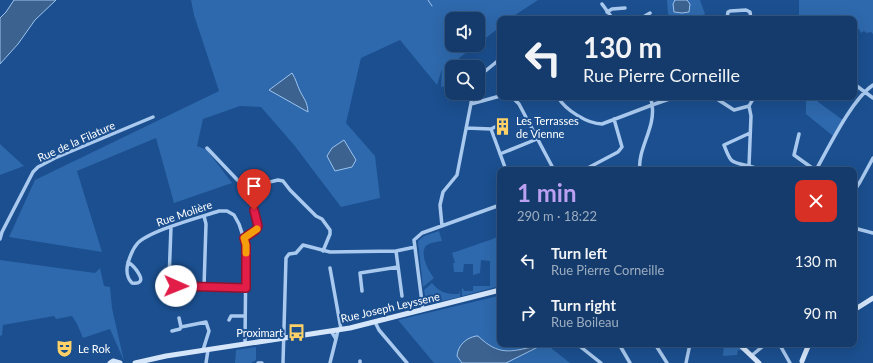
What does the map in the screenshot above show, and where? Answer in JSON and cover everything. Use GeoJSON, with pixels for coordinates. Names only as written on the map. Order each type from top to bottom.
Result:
{"type":"FeatureCollection","features":[{"type":"Feature","properties":{"kind":"street"},"geometry":{"type":"LineString","coordinates":[[602,4],[610,16]]}},
{"type":"Feature","properties":{"kind":"street"},"geometry":{"type":"LineString","coordinates":[[607,12],[612,9],[625,8]]}},
{"type":"Feature","properties":{"kind":"street"},"geometry":{"type":"LineString","coordinates":[[727,16],[728,12],[730,11],[746,10],[750,12],[751,16]]}},
{"type":"Feature","properties":{"kind":"street"},"geometry":{"type":"LineString","coordinates":[[645,16],[650,13]]}},
{"type":"Feature","properties":{"kind":"street"},"geometry":{"type":"LineString","coordinates":[[485,71],[497,61]]}},
{"type":"Feature","properties":{"kind":"street"},"geometry":{"type":"LineString","coordinates":[[817,167],[853,106],[864,92],[873,85]]}},
{"type":"Feature","properties":{"kind":"street"},"geometry":{"type":"LineString","coordinates":[[857,86],[873,98]]}},
{"type":"Feature","properties":{"kind":"street"},"geometry":{"type":"LineString","coordinates":[[471,104],[497,97]]}},
{"type":"Feature","properties":{"kind":"street"},"geometry":{"type":"LineString","coordinates":[[442,226],[440,205],[443,192],[457,175],[472,100]]}},
{"type":"Feature","properties":{"kind":"street"},"geometry":{"type":"LineString","coordinates":[[515,100],[519,104],[552,167]]}},
{"type":"Feature","properties":{"kind":"street"},"geometry":{"type":"LineString","coordinates":[[561,100],[569,110],[594,124],[602,124],[666,100]]}},
{"type":"Feature","properties":{"kind":"street"},"geometry":{"type":"LineString","coordinates":[[640,167],[654,114],[651,100]]}},
{"type":"Feature","properties":{"kind":"street"},"geometry":{"type":"LineString","coordinates":[[719,100],[734,110],[749,106]]}},
{"type":"Feature","properties":{"kind":"street"},"geometry":{"type":"LineString","coordinates":[[749,166],[751,116],[749,106],[752,100]]}},
{"type":"Feature","properties":{"kind":"street","name":"Rue de la Filature"},"geometry":{"type":"LineString","coordinates":[[0,239],[33,172],[55,158],[153,117]]}},
{"type":"Feature","properties":{"kind":"street"},"geometry":{"type":"LineString","coordinates":[[590,167],[618,152],[622,147],[614,119]]}},
{"type":"Feature","properties":{"kind":"street"},"geometry":{"type":"LineString","coordinates":[[466,128],[491,129],[501,124]]}},
{"type":"Feature","properties":{"kind":"street"},"geometry":{"type":"LineString","coordinates":[[491,129],[505,167]]}},
{"type":"Feature","properties":{"kind":"street"},"geometry":{"type":"LineString","coordinates":[[750,133],[724,145],[730,159],[733,162],[752,167]]}},
{"type":"Feature","properties":{"kind":"street"},"geometry":{"type":"LineString","coordinates":[[799,134],[794,155],[811,167]]}},
{"type":"Feature","properties":{"kind":"street"},"geometry":{"type":"LineString","coordinates":[[500,154],[537,139]]}},
{"type":"Feature","properties":{"kind":"street"},"geometry":{"type":"LineString","coordinates":[[207,148],[246,188],[258,226],[256,230],[244,238]]}},
{"type":"Feature","properties":{"kind":"street"},"geometry":{"type":"LineString","coordinates":[[857,186],[873,158]]}},
{"type":"Feature","properties":{"kind":"street"},"geometry":{"type":"LineString","coordinates":[[246,188],[278,180],[283,181],[316,216],[322,219],[330,230],[330,234],[323,251]]}},
{"type":"Feature","properties":{"kind":"street"},"geometry":{"type":"LineString","coordinates":[[423,310],[414,240],[422,233],[497,206]]}},
{"type":"Feature","properties":{"kind":"street","name":"Rue Molière"},"geometry":{"type":"LineString","coordinates":[[128,262],[131,251],[138,243],[149,235],[219,210],[227,211],[234,215],[239,224],[246,245],[245,344]]}},
{"type":"Feature","properties":{"kind":"street"},"geometry":{"type":"LineString","coordinates":[[204,216],[206,224],[204,286]]}},
{"type":"Feature","properties":{"kind":"street"},"geometry":{"type":"LineString","coordinates":[[171,228],[170,282],[176,286],[246,288]]}},
{"type":"Feature","properties":{"kind":"street"},"geometry":{"type":"LineString","coordinates":[[857,229],[873,233]]}},
{"type":"Feature","properties":{"kind":"street"},"geometry":{"type":"LineString","coordinates":[[283,363],[286,258],[289,254],[296,252],[303,245],[330,252],[396,251],[415,247]]}},
{"type":"Feature","properties":{"kind":"street"},"geometry":{"type":"LineString","coordinates":[[396,251],[402,296]]}},
{"type":"Feature","properties":{"kind":"street"},"geometry":{"type":"LineString","coordinates":[[128,262],[134,266],[141,275],[139,282],[135,284],[132,284],[130,281],[127,272],[128,262]]}},
{"type":"Feature","properties":{"kind":"street"},"geometry":{"type":"LineString","coordinates":[[362,291],[360,273],[398,267]]}},
{"type":"Feature","properties":{"kind":"street"},"geometry":{"type":"LineString","coordinates":[[330,268],[339,330],[330,363]]}},
{"type":"Feature","properties":{"kind":"street","name":"Rue Joseph Leyssene"},"geometry":{"type":"LineString","coordinates":[[135,363],[206,350],[339,330],[497,291]]}},
{"type":"Feature","properties":{"kind":"street"},"geometry":{"type":"LineString","coordinates":[[857,308],[873,298]]}},
{"type":"Feature","properties":{"kind":"street"},"geometry":{"type":"LineString","coordinates":[[229,320],[232,316],[245,316]]}},
{"type":"Feature","properties":{"kind":"street"},"geometry":{"type":"LineString","coordinates":[[179,318],[181,327]]}},
{"type":"Feature","properties":{"kind":"street"},"geometry":{"type":"LineString","coordinates":[[172,332],[180,330],[181,327],[206,322],[209,330],[206,363]]}},
{"type":"Feature","properties":{"kind":"street"},"geometry":{"type":"LineString","coordinates":[[375,322],[379,330],[407,363]]}},
{"type":"Feature","properties":{"kind":"street"},"geometry":{"type":"LineString","coordinates":[[331,331],[336,339]]}},
{"type":"Feature","properties":{"kind":"street"},"geometry":{"type":"LineString","coordinates":[[582,347],[601,363]]}},
{"type":"Feature","properties":{"kind":"street"},"geometry":{"type":"LineString","coordinates":[[621,347],[630,363]]}},
{"type":"Feature","properties":{"kind":"street"},"geometry":{"type":"LineString","coordinates":[[657,347],[666,363]]}},
{"type":"Feature","properties":{"kind":"street"},"geometry":{"type":"LineString","coordinates":[[686,363],[689,347]]}},
{"type":"Feature","properties":{"kind":"street"},"geometry":{"type":"LineString","coordinates":[[742,347],[760,363]]}},
{"type":"Feature","properties":{"kind":"street"},"geometry":{"type":"LineString","coordinates":[[751,356],[762,347]]}},
{"type":"Feature","properties":{"kind":"street"},"geometry":{"type":"LineString","coordinates":[[781,347],[790,363]]}},
{"type":"Feature","properties":{"kind":"street"},"geometry":{"type":"LineString","coordinates":[[801,362],[808,347]]}},
{"type":"Feature","properties":{"kind":"street"},"geometry":{"type":"LineString","coordinates":[[110,363],[113,361],[119,363]]}},
{"type":"Feature","properties":{"kind":"shaded area"},"geometry":{"type":"Polygon","coordinates":[[[14,0],[56,0],[35,20],[18,44],[0,64],[0,18],[14,0]]]}},
{"type":"Feature","properties":{"kind":"shaded area"},"geometry":{"type":"Polygon","coordinates":[[[191,0],[538,0],[514,16],[497,16],[497,29],[485,39],[485,12],[445,12],[445,52],[467,52],[459,58],[461,60],[445,60],[445,86],[441,87],[442,69],[437,85],[400,40],[361,58],[346,123],[375,156],[380,198],[341,207],[294,145],[261,107],[240,106],[203,119],[197,146],[207,150],[232,183],[174,203],[156,138],[77,171],[102,252],[9,237],[35,180],[219,91],[194,15],[191,0]]]}},
{"type":"Feature","properties":{"kind":"shaded area"},"geometry":{"type":"Polygon","coordinates":[[[667,0],[700,0],[705,14],[702,16],[670,16],[668,14],[667,0]]]}},
{"type":"Feature","properties":{"kind":"shaded area"},"geometry":{"type":"Polygon","coordinates":[[[675,0],[687,0],[690,4],[689,12],[674,12],[673,4],[675,0]]]}},
{"type":"Feature","properties":{"kind":"shaded area"},"geometry":{"type":"Polygon","coordinates":[[[799,0],[873,0],[873,34],[871,32],[867,33],[864,31],[861,33],[859,29],[857,29],[857,16],[799,16],[799,0]]]}},
{"type":"Feature","properties":{"kind":"shaded area"},"geometry":{"type":"Polygon","coordinates":[[[292,73],[306,103],[308,112],[269,90],[292,73]]]}},
{"type":"Feature","properties":{"kind":"shaded area"},"geometry":{"type":"Polygon","coordinates":[[[806,100],[819,100],[818,102],[843,120],[833,136],[806,114],[806,100]]]}},
{"type":"Feature","properties":{"kind":"shaded area"},"geometry":{"type":"Polygon","coordinates":[[[344,140],[356,160],[352,167],[335,171],[327,156],[332,148],[344,140]]]}},
{"type":"Feature","properties":{"kind":"shaded area"},"geometry":{"type":"Polygon","coordinates":[[[0,144],[24,166],[0,175],[0,144]]]}},
{"type":"Feature","properties":{"kind":"shaded area"},"geometry":{"type":"Polygon","coordinates":[[[439,231],[442,241],[429,244],[424,250],[425,260],[434,278],[423,287],[418,241],[424,236],[439,231]]]}},
{"type":"Feature","properties":{"kind":"shaded area"},"geometry":{"type":"Polygon","coordinates":[[[497,237],[497,287],[462,296],[463,288],[464,291],[473,291],[473,286],[490,286],[490,261],[481,260],[480,273],[473,275],[473,264],[464,264],[463,272],[454,272],[453,263],[455,263],[452,253],[497,237]]]}},
{"type":"Feature","properties":{"kind":"shaded area"},"geometry":{"type":"Polygon","coordinates":[[[0,260],[95,273],[100,268],[104,286],[110,287],[112,308],[124,361],[110,329],[83,338],[72,316],[56,319],[54,316],[3,325],[2,335],[0,336],[0,260]]]}},
{"type":"Feature","properties":{"kind":"shaded area"},"geometry":{"type":"Polygon","coordinates":[[[432,283],[437,289],[446,293],[459,294],[460,290],[460,297],[428,304],[426,302],[424,290],[432,283]]]}},
{"type":"Feature","properties":{"kind":"shaded area"},"geometry":{"type":"Polygon","coordinates":[[[497,296],[497,347],[550,347],[570,363],[434,363],[398,320],[497,296]]]}},
{"type":"Feature","properties":{"kind":"shaded area"},"geometry":{"type":"Polygon","coordinates":[[[478,336],[492,347],[505,351],[538,347],[506,363],[462,363],[457,356],[458,352],[461,345],[469,338],[478,336]]]}},
{"type":"Feature","properties":{"kind":"shaded area"},"geometry":{"type":"Polygon","coordinates":[[[256,347],[256,360],[251,363],[235,363],[236,350],[256,347]]]}},
{"type":"Feature","properties":{"kind":"shaded area"},"geometry":{"type":"Polygon","coordinates":[[[724,347],[738,347],[743,351],[738,350],[737,355],[723,356],[724,347]]]}},
{"type":"Feature","properties":{"kind":"waterway"},"geometry":{"type":"LineString","coordinates":[[428,0],[432,6]]}},
{"type":"Feature","properties":{"kind":"slow traffic"},"geometry":{"type":"LineString","coordinates":[[246,253],[244,238],[257,229]]}},
{"type":"Feature","properties":{"kind":"place","name":"Les Terrasses de Vienne"},"geometry":{"type":"Point","coordinates":[503,126]}},
{"type":"Feature","properties":{"kind":"place","name":"Proximart"},"geometry":{"type":"Point","coordinates":[296,332]}},
{"type":"Feature","properties":{"kind":"place","name":"Le Rok"},"geometry":{"type":"Point","coordinates":[65,348]}},
{"type":"Feature","properties":{"kind":"route"},"geometry":{"type":"LineString","coordinates":[[176,286],[246,288],[246,245],[244,238],[258,228],[254,210]]}}]}
